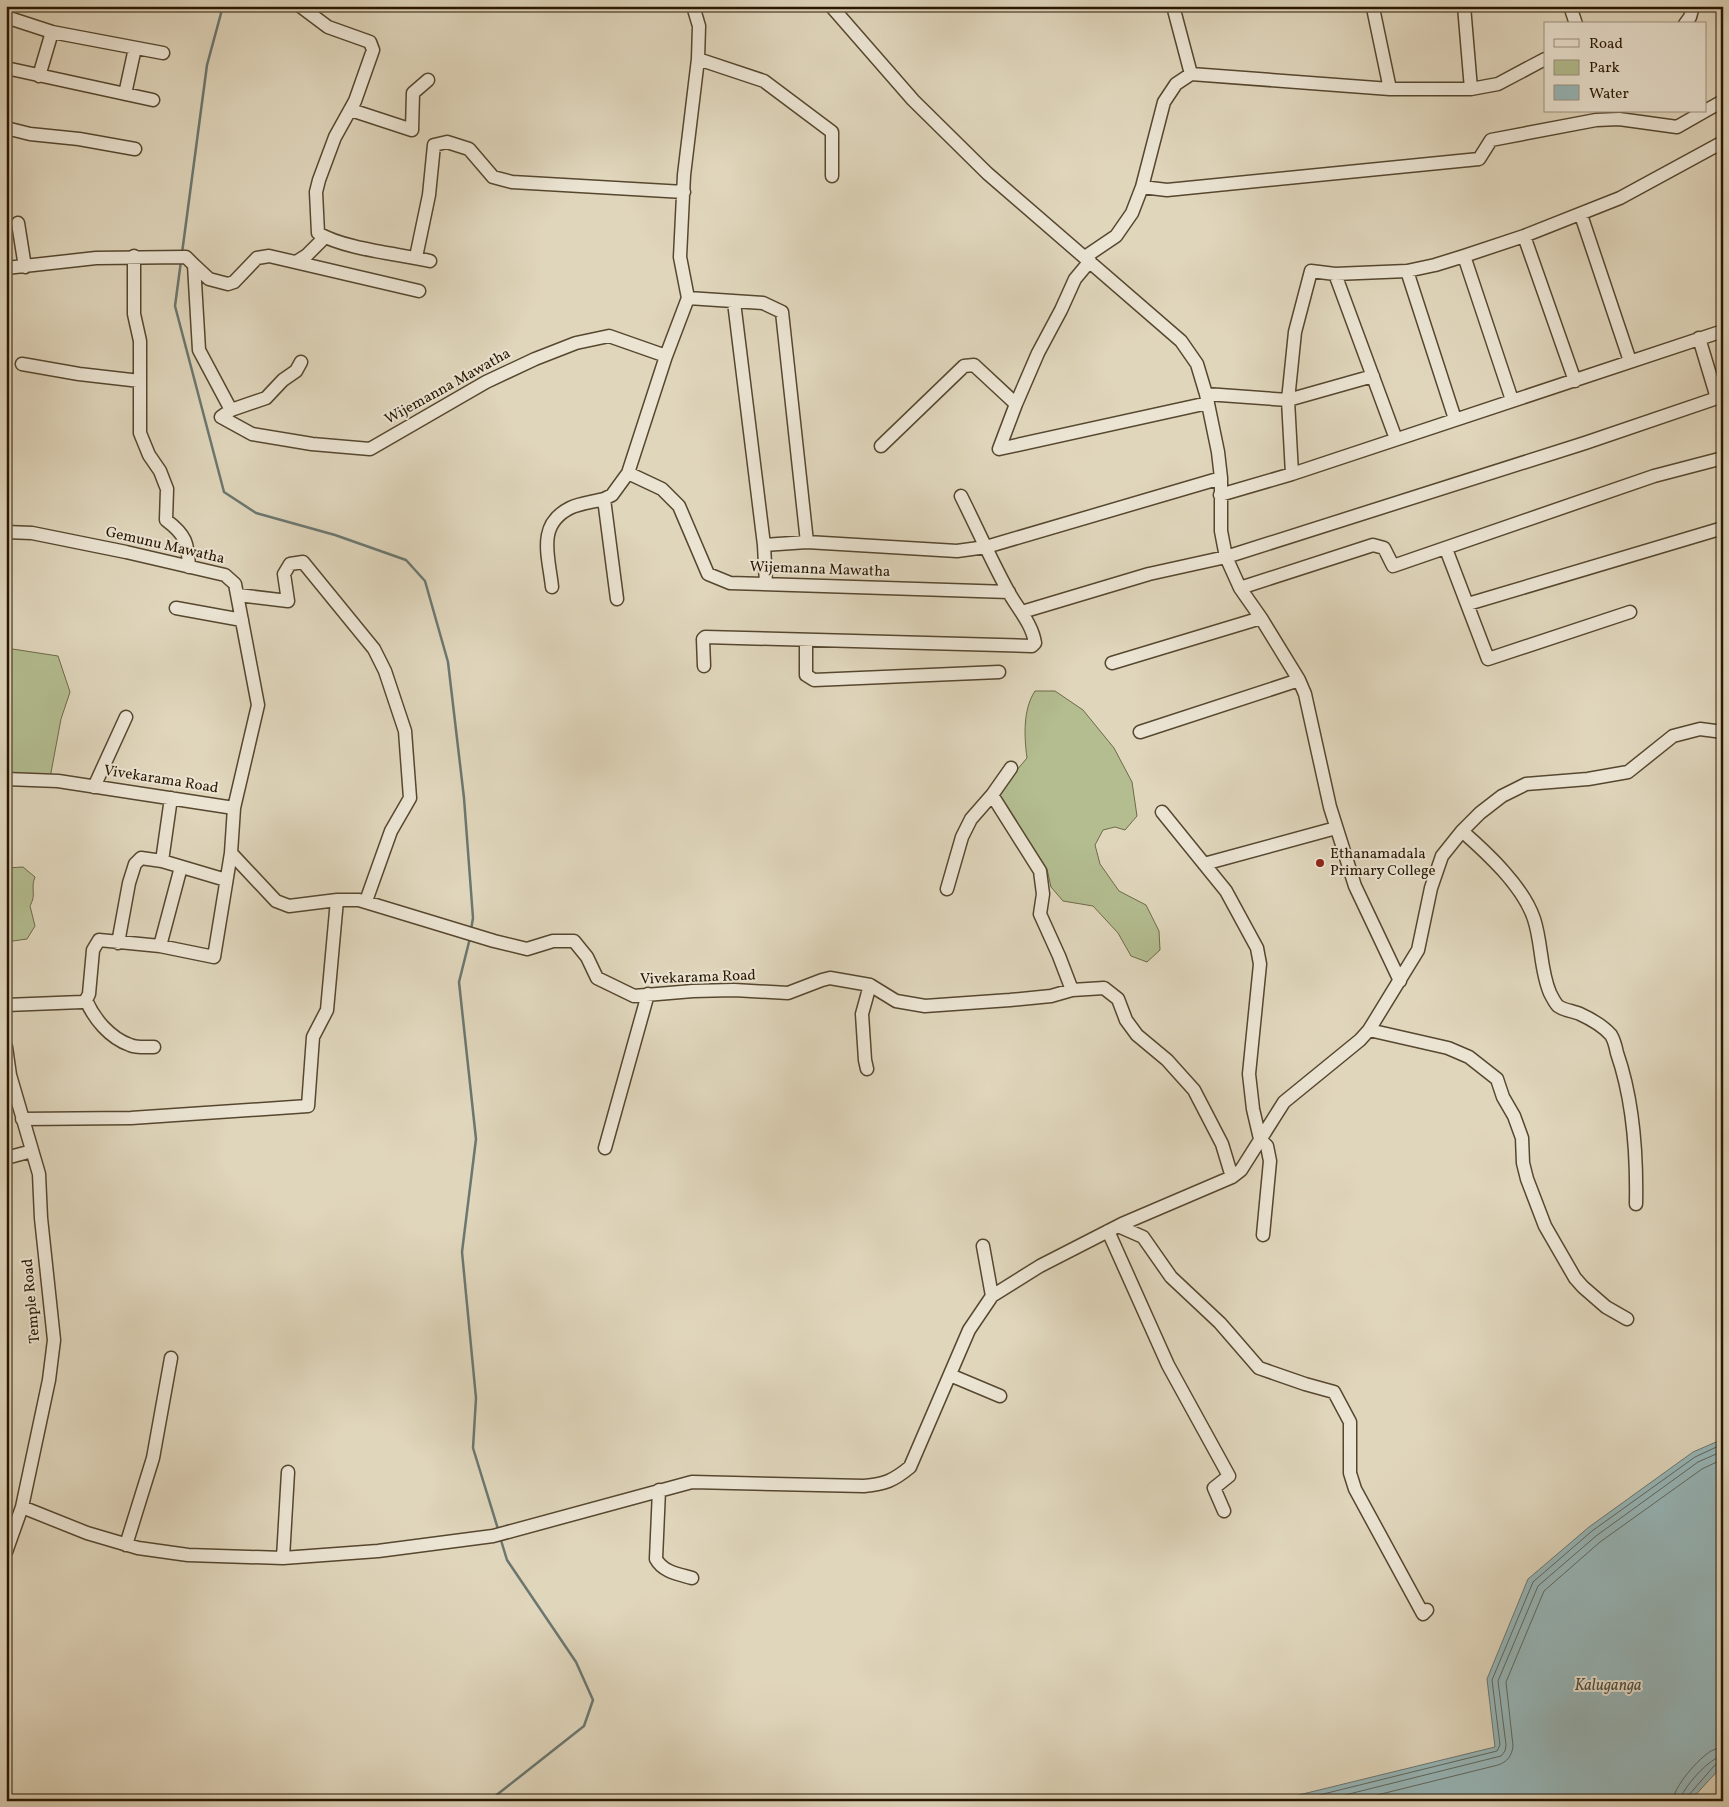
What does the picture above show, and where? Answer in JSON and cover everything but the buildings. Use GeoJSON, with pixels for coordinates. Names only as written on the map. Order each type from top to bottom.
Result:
{"type":"FeatureCollection","features":[{"type":"Feature","properties":{"kind":"street"},"geometry":{"type":"LineString","coordinates":[[552,587],[546,535],[552,522],[570,508],[612,495],[628,473],[666,356],[688,298],[680,257],[686,154],[698,58],[699,26],[693,6]]}},
{"type":"Feature","properties":{"kind":"street"},"geometry":{"type":"LineString","coordinates":[[830,6],[913,100],[986,173],[1181,341],[1197,364],[1207,398],[1218,452],[1221,531],[1226,558],[1240,588],[1261,618],[1299,680],[1305,694],[1336,828],[1356,886],[1400,981]]}},
{"type":"Feature","properties":{"kind":"street"},"geometry":{"type":"LineString","coordinates":[[1173,6],[1191,74]]}},
{"type":"Feature","properties":{"kind":"street"},"geometry":{"type":"LineString","coordinates":[[1464,6],[1472,89]]}},
{"type":"Feature","properties":{"kind":"street"},"geometry":{"type":"LineString","coordinates":[[1570,6],[1575,22]]}},
{"type":"Feature","properties":{"kind":"street"},"geometry":{"type":"LineString","coordinates":[[1686,22],[1693,6]]}},
{"type":"Feature","properties":{"kind":"street"},"geometry":{"type":"LineString","coordinates":[[302,7],[328,27],[370,42],[373,50],[351,110],[335,137],[316,192],[318,233],[345,244],[430,260]]}},
{"type":"Feature","properties":{"kind":"street"},"geometry":{"type":"LineString","coordinates":[[1373,8],[1390,89]]}},
{"type":"Feature","properties":{"kind":"street"},"geometry":{"type":"LineString","coordinates":[[6,17],[52,32],[163,53]]}},
{"type":"Feature","properties":{"kind":"street"},"geometry":{"type":"LineString","coordinates":[[39,76],[52,32]]}},
{"type":"Feature","properties":{"kind":"street"},"geometry":{"type":"LineString","coordinates":[[125,94],[136,48]]}},
{"type":"Feature","properties":{"kind":"street"},"geometry":{"type":"LineString","coordinates":[[698,58],[764,81],[832,132],[832,176]]}},
{"type":"Feature","properties":{"kind":"street"},"geometry":{"type":"LineString","coordinates":[[1373,376],[1288,400],[1207,398],[999,449],[1038,353],[1062,310],[1075,279],[1087,259],[1116,236],[1132,213],[1142,187],[1164,102],[1176,84],[1191,74],[1390,89],[1472,89],[1498,84],[1544,60]]}},
{"type":"Feature","properties":{"kind":"street"},"geometry":{"type":"LineString","coordinates":[[6,68],[153,100]]}},
{"type":"Feature","properties":{"kind":"street"},"geometry":{"type":"LineString","coordinates":[[351,110],[412,130],[414,93],[428,80]]}},
{"type":"Feature","properties":{"kind":"street"},"geometry":{"type":"LineString","coordinates":[[1706,110],[1723,101]]}},
{"type":"Feature","properties":{"kind":"street"},"geometry":{"type":"LineString","coordinates":[[1142,187],[1166,190],[1479,159],[1491,140],[1596,120],[1619,119],[1677,126],[1703,112]]}},
{"type":"Feature","properties":{"kind":"street"},"geometry":{"type":"LineString","coordinates":[[6,128],[30,134],[79,139],[135,149]]}},
{"type":"Feature","properties":{"kind":"street"},"geometry":{"type":"LineString","coordinates":[[416,258],[429,195],[434,145],[440,143],[447,142],[469,149],[493,177],[512,182],[684,192]]}},
{"type":"Feature","properties":{"kind":"street"},"geometry":{"type":"LineString","coordinates":[[1292,474],[1288,400],[1296,332],[1311,271],[1335,274],[1407,271],[1464,256],[1581,215],[1620,198],[1723,142]]}},
{"type":"Feature","properties":{"kind":"street"},"geometry":{"type":"LineString","coordinates":[[1581,215],[1630,362]]}},
{"type":"Feature","properties":{"kind":"street"},"geometry":{"type":"LineString","coordinates":[[18,223],[25,267]]}},
{"type":"Feature","properties":{"kind":"street"},"geometry":{"type":"LineString","coordinates":[[1524,236],[1575,381]]}},
{"type":"Feature","properties":{"kind":"street"},"geometry":{"type":"LineString","coordinates":[[296,262],[307,255],[325,237]]}},
{"type":"Feature","properties":{"kind":"street"},"geometry":{"type":"LineString","coordinates":[[134,256],[134,314],[140,342],[140,433],[149,456],[160,471],[167,489],[166,520],[180,532],[186,542],[189,567]]}},
{"type":"Feature","properties":{"kind":"street"},"geometry":{"type":"LineString","coordinates":[[6,268],[96,258],[134,256],[185,260],[209,279],[228,284],[234,282],[257,258],[269,256],[419,291]]}},
{"type":"Feature","properties":{"kind":"street"},"geometry":{"type":"LineString","coordinates":[[1464,256],[1512,400]]}},
{"type":"Feature","properties":{"kind":"street","name":"Wijemanna Mawatha"},"geometry":{"type":"LineString","coordinates":[[185,260],[199,350],[231,410],[221,417],[252,434],[304,443],[370,448],[486,382],[576,343],[609,336],[666,356]]}},
{"type":"Feature","properties":{"kind":"street"},"geometry":{"type":"LineString","coordinates":[[1407,271],[1455,419]]}},
{"type":"Feature","properties":{"kind":"street"},"geometry":{"type":"LineString","coordinates":[[1335,274],[1396,439]]}},
{"type":"Feature","properties":{"kind":"street"},"geometry":{"type":"LineString","coordinates":[[688,298],[763,303],[782,312],[807,542]]}},
{"type":"Feature","properties":{"kind":"street"},"geometry":{"type":"LineString","coordinates":[[734,302],[764,545],[766,584]]}},
{"type":"Feature","properties":{"kind":"street"},"geometry":{"type":"LineString","coordinates":[[1220,495],[1292,474],[1723,331]]}},
{"type":"Feature","properties":{"kind":"street"},"geometry":{"type":"LineString","coordinates":[[1022,612],[1149,574],[1226,558],[1585,443],[1720,397],[1699,338]]}},
{"type":"Feature","properties":{"kind":"street"},"geometry":{"type":"LineString","coordinates":[[231,410],[266,398],[283,380],[296,371],[301,362]]}},
{"type":"Feature","properties":{"kind":"street"},"geometry":{"type":"LineString","coordinates":[[22,364],[79,374],[140,381]]}},
{"type":"Feature","properties":{"kind":"street"},"geometry":{"type":"LineString","coordinates":[[881,446],[964,366],[974,365],[1016,404]]}},
{"type":"Feature","properties":{"kind":"street"},"geometry":{"type":"LineString","coordinates":[[1240,588],[1373,545],[1384,548],[1393,566],[1654,476],[1723,458]]}},
{"type":"Feature","properties":{"kind":"street","name":"Wijemanna Mawatha"},"geometry":{"type":"LineString","coordinates":[[628,473],[662,489],[679,506],[708,574],[730,584],[1009,592]]}},
{"type":"Feature","properties":{"kind":"street"},"geometry":{"type":"LineString","coordinates":[[764,545],[807,542],[957,551],[986,547],[1220,478]]}},
{"type":"Feature","properties":{"kind":"street"},"geometry":{"type":"LineString","coordinates":[[704,666],[703,640],[705,637],[1032,646],[1035,643],[1034,636],[1009,592],[961,496]]}},
{"type":"Feature","properties":{"kind":"street"},"geometry":{"type":"LineString","coordinates":[[604,499],[617,599]]}},
{"type":"Feature","properties":{"kind":"street"},"geometry":{"type":"LineString","coordinates":[[1468,604],[1723,528]]}},
{"type":"Feature","properties":{"kind":"street","name":"Gemunu Mawatha"},"geometry":{"type":"LineString","coordinates":[[6,532],[32,533],[126,552],[225,575],[236,584],[258,705],[234,808]]}},
{"type":"Feature","properties":{"kind":"street"},"geometry":{"type":"LineString","coordinates":[[1446,549],[1488,659],[1630,612]]}},
{"type":"Feature","properties":{"kind":"street"},"geometry":{"type":"LineString","coordinates":[[238,595],[288,601],[284,574],[290,564],[303,562],[374,648],[385,670],[405,731],[410,798],[391,831],[366,901]]}},
{"type":"Feature","properties":{"kind":"street"},"geometry":{"type":"LineString","coordinates":[[176,608],[242,620]]}},
{"type":"Feature","properties":{"kind":"street"},"geometry":{"type":"LineString","coordinates":[[1112,663],[1261,618]]}},
{"type":"Feature","properties":{"kind":"street"},"geometry":{"type":"LineString","coordinates":[[806,640],[806,675],[814,680],[999,672]]}},
{"type":"Feature","properties":{"kind":"street"},"geometry":{"type":"LineString","coordinates":[[1140,732],[1299,680]]}},
{"type":"Feature","properties":{"kind":"street"},"geometry":{"type":"LineString","coordinates":[[94,787],[126,717]]}},
{"type":"Feature","properties":{"kind":"street"},"geometry":{"type":"LineString","coordinates":[[22,1507],[87,1533],[138,1548],[188,1555],[283,1558],[378,1551],[492,1536],[692,1482],[864,1486],[884,1484],[896,1479],[910,1467],[969,1330],[992,1296],[1040,1266],[1113,1228],[1232,1176],[1241,1170],[1284,1102],[1360,1040],[1369,1030],[1418,950],[1431,888],[1442,856],[1462,831],[1480,813],[1502,796],[1526,784],[1588,779],[1628,772],[1672,736],[1700,729],[1723,732]]}},
{"type":"Feature","properties":{"kind":"street"},"geometry":{"type":"LineString","coordinates":[[947,889],[962,837],[971,819],[992,795],[1011,768]]}},
{"type":"Feature","properties":{"kind":"street","name":"Vivekarama Road"},"geometry":{"type":"LineString","coordinates":[[6,778],[58,781],[234,808],[230,853],[276,901],[289,906],[337,900],[366,901],[488,939],[527,949],[553,940],[574,941],[588,958],[597,978],[634,996],[734,990],[788,993],[830,978],[870,985],[896,1001],[925,1006],[1051,996],[1072,990],[1104,988],[1118,999],[1126,1020],[1137,1035],[1167,1060],[1194,1090],[1222,1144],[1232,1176]]}},
{"type":"Feature","properties":{"kind":"street"},"geometry":{"type":"LineString","coordinates":[[992,795],[1040,871],[1043,894],[1040,914],[1060,956],[1072,990]]}},
{"type":"Feature","properties":{"kind":"street"},"geometry":{"type":"LineString","coordinates":[[162,861],[170,798]]}},
{"type":"Feature","properties":{"kind":"street"},"geometry":{"type":"LineString","coordinates":[[1162,812],[1226,890],[1257,948],[1260,964],[1249,1074],[1253,1109],[1260,1139],[1267,1146],[1270,1160],[1263,1236]]}},
{"type":"Feature","properties":{"kind":"street"},"geometry":{"type":"LineString","coordinates":[[1204,864],[1336,828]]}},
{"type":"Feature","properties":{"kind":"street"},"geometry":{"type":"LineString","coordinates":[[1462,831],[1507,876],[1525,900],[1534,918],[1545,977],[1551,994],[1559,1007],[1580,1014],[1597,1023],[1612,1036],[1622,1068],[1632,1121],[1637,1175],[1636,1204]]}},
{"type":"Feature","properties":{"kind":"street"},"geometry":{"type":"LineString","coordinates":[[6,1005],[82,1002],[86,1000],[89,994],[92,950],[99,940],[160,946],[214,957],[230,853]]}},
{"type":"Feature","properties":{"kind":"street"},"geometry":{"type":"LineString","coordinates":[[118,943],[134,864],[141,858],[162,861],[226,880]]}},
{"type":"Feature","properties":{"kind":"street"},"geometry":{"type":"LineString","coordinates":[[160,946],[182,867]]}},
{"type":"Feature","properties":{"kind":"street"},"geometry":{"type":"LineString","coordinates":[[22,1120],[131,1118],[308,1106],[312,1037],[327,1010],[337,900]]}},
{"type":"Feature","properties":{"kind":"street"},"geometry":{"type":"LineString","coordinates":[[867,1069],[862,1014],[870,985]]}},
{"type":"Feature","properties":{"kind":"street"},"geometry":{"type":"LineString","coordinates":[[605,1148],[648,994]]}},
{"type":"Feature","properties":{"kind":"street"},"geometry":{"type":"LineString","coordinates":[[86,1000],[92,1014],[109,1033],[130,1046],[154,1047]]}},
{"type":"Feature","properties":{"kind":"street"},"geometry":{"type":"LineString","coordinates":[[1369,1030],[1448,1048],[1469,1057],[1497,1079],[1522,1138],[1523,1163],[1527,1180],[1545,1226],[1583,1287],[1606,1307],[1627,1319]]}},
{"type":"Feature","properties":{"kind":"street","name":"Temple Road"},"geometry":{"type":"LineString","coordinates":[[6,1047],[10,1075],[39,1174],[41,1218],[54,1340],[50,1380],[22,1507],[6,1552]]}},
{"type":"Feature","properties":{"kind":"street"},"geometry":{"type":"LineString","coordinates":[[6,1158],[32,1151]]}},
{"type":"Feature","properties":{"kind":"street"},"geometry":{"type":"LineString","coordinates":[[1113,1228],[1168,1365],[1229,1476],[1214,1488],[1224,1511]]}},
{"type":"Feature","properties":{"kind":"street"},"geometry":{"type":"LineString","coordinates":[[1113,1228],[1142,1237],[1171,1277],[1220,1323],[1259,1368],[1334,1392],[1350,1422],[1350,1473],[1355,1489],[1424,1614],[1427,1610]]}},
{"type":"Feature","properties":{"kind":"street"},"geometry":{"type":"LineString","coordinates":[[983,1246],[992,1296]]}},
{"type":"Feature","properties":{"kind":"street"},"geometry":{"type":"LineString","coordinates":[[126,1544],[153,1458],[172,1358]]}},
{"type":"Feature","properties":{"kind":"street"},"geometry":{"type":"LineString","coordinates":[[950,1375],[1000,1396]]}},
{"type":"Feature","properties":{"kind":"street"},"geometry":{"type":"LineString","coordinates":[[283,1558],[288,1472]]}},
{"type":"Feature","properties":{"kind":"street"},"geometry":{"type":"LineString","coordinates":[[659,1490],[656,1559],[660,1566],[667,1570],[692,1578]]}},
{"type":"Feature","properties":{"kind":"green space"},"geometry":{"type":"Polygon","coordinates":[[[6,648],[58,656],[70,692],[61,719],[50,778],[6,775],[6,648]]]}},
{"type":"Feature","properties":{"kind":"green space"},"geometry":{"type":"Polygon","coordinates":[[[1035,691],[1055,691],[1083,710],[1114,748],[1132,782],[1137,816],[1125,830],[1115,827],[1103,830],[1095,845],[1100,864],[1119,891],[1146,905],[1159,931],[1160,950],[1147,962],[1131,956],[1118,933],[1093,906],[1063,901],[1051,887],[1047,869],[1000,796],[1005,784],[1027,758],[1025,741],[1026,714],[1035,691]]]}},
{"type":"Feature","properties":{"kind":"green space"},"geometry":{"type":"Polygon","coordinates":[[[23,867],[35,877],[33,898],[30,906],[35,926],[27,939],[6,942],[6,868],[23,867]]]}},
{"type":"Feature","properties":{"kind":"water","name":"Kaluganga"},"geometry":{"type":"Polygon","coordinates":[[[1723,1439],[1723,1765],[1690,1801],[1274,1801],[1495,1747],[1487,1679],[1528,1579],[1589,1527],[1693,1452],[1723,1439]]]}},
{"type":"Feature","properties":{"kind":"waterway"},"geometry":{"type":"LineString","coordinates":[[182,253],[207,65],[223,6]]}},
{"type":"Feature","properties":{"kind":"waterway"},"geometry":{"type":"LineString","coordinates":[[181,261],[175,306],[224,492],[256,513],[335,535],[406,560],[425,581],[448,662],[464,798],[473,918],[471,930]]}},
{"type":"Feature","properties":{"kind":"waterway"},"geometry":{"type":"LineString","coordinates":[[470,938],[459,982],[476,1139],[462,1252],[476,1398],[473,1448],[498,1529]]}},
{"type":"Feature","properties":{"kind":"waterway"},"geometry":{"type":"LineString","coordinates":[[489,1801],[584,1726],[593,1700],[576,1662],[507,1560],[500,1537]]}},
{"type":"Feature","properties":{"kind":"place","name":"Ethanamadala Primary College"},"geometry":{"type":"Point","coordinates":[1320,863]}}]}
